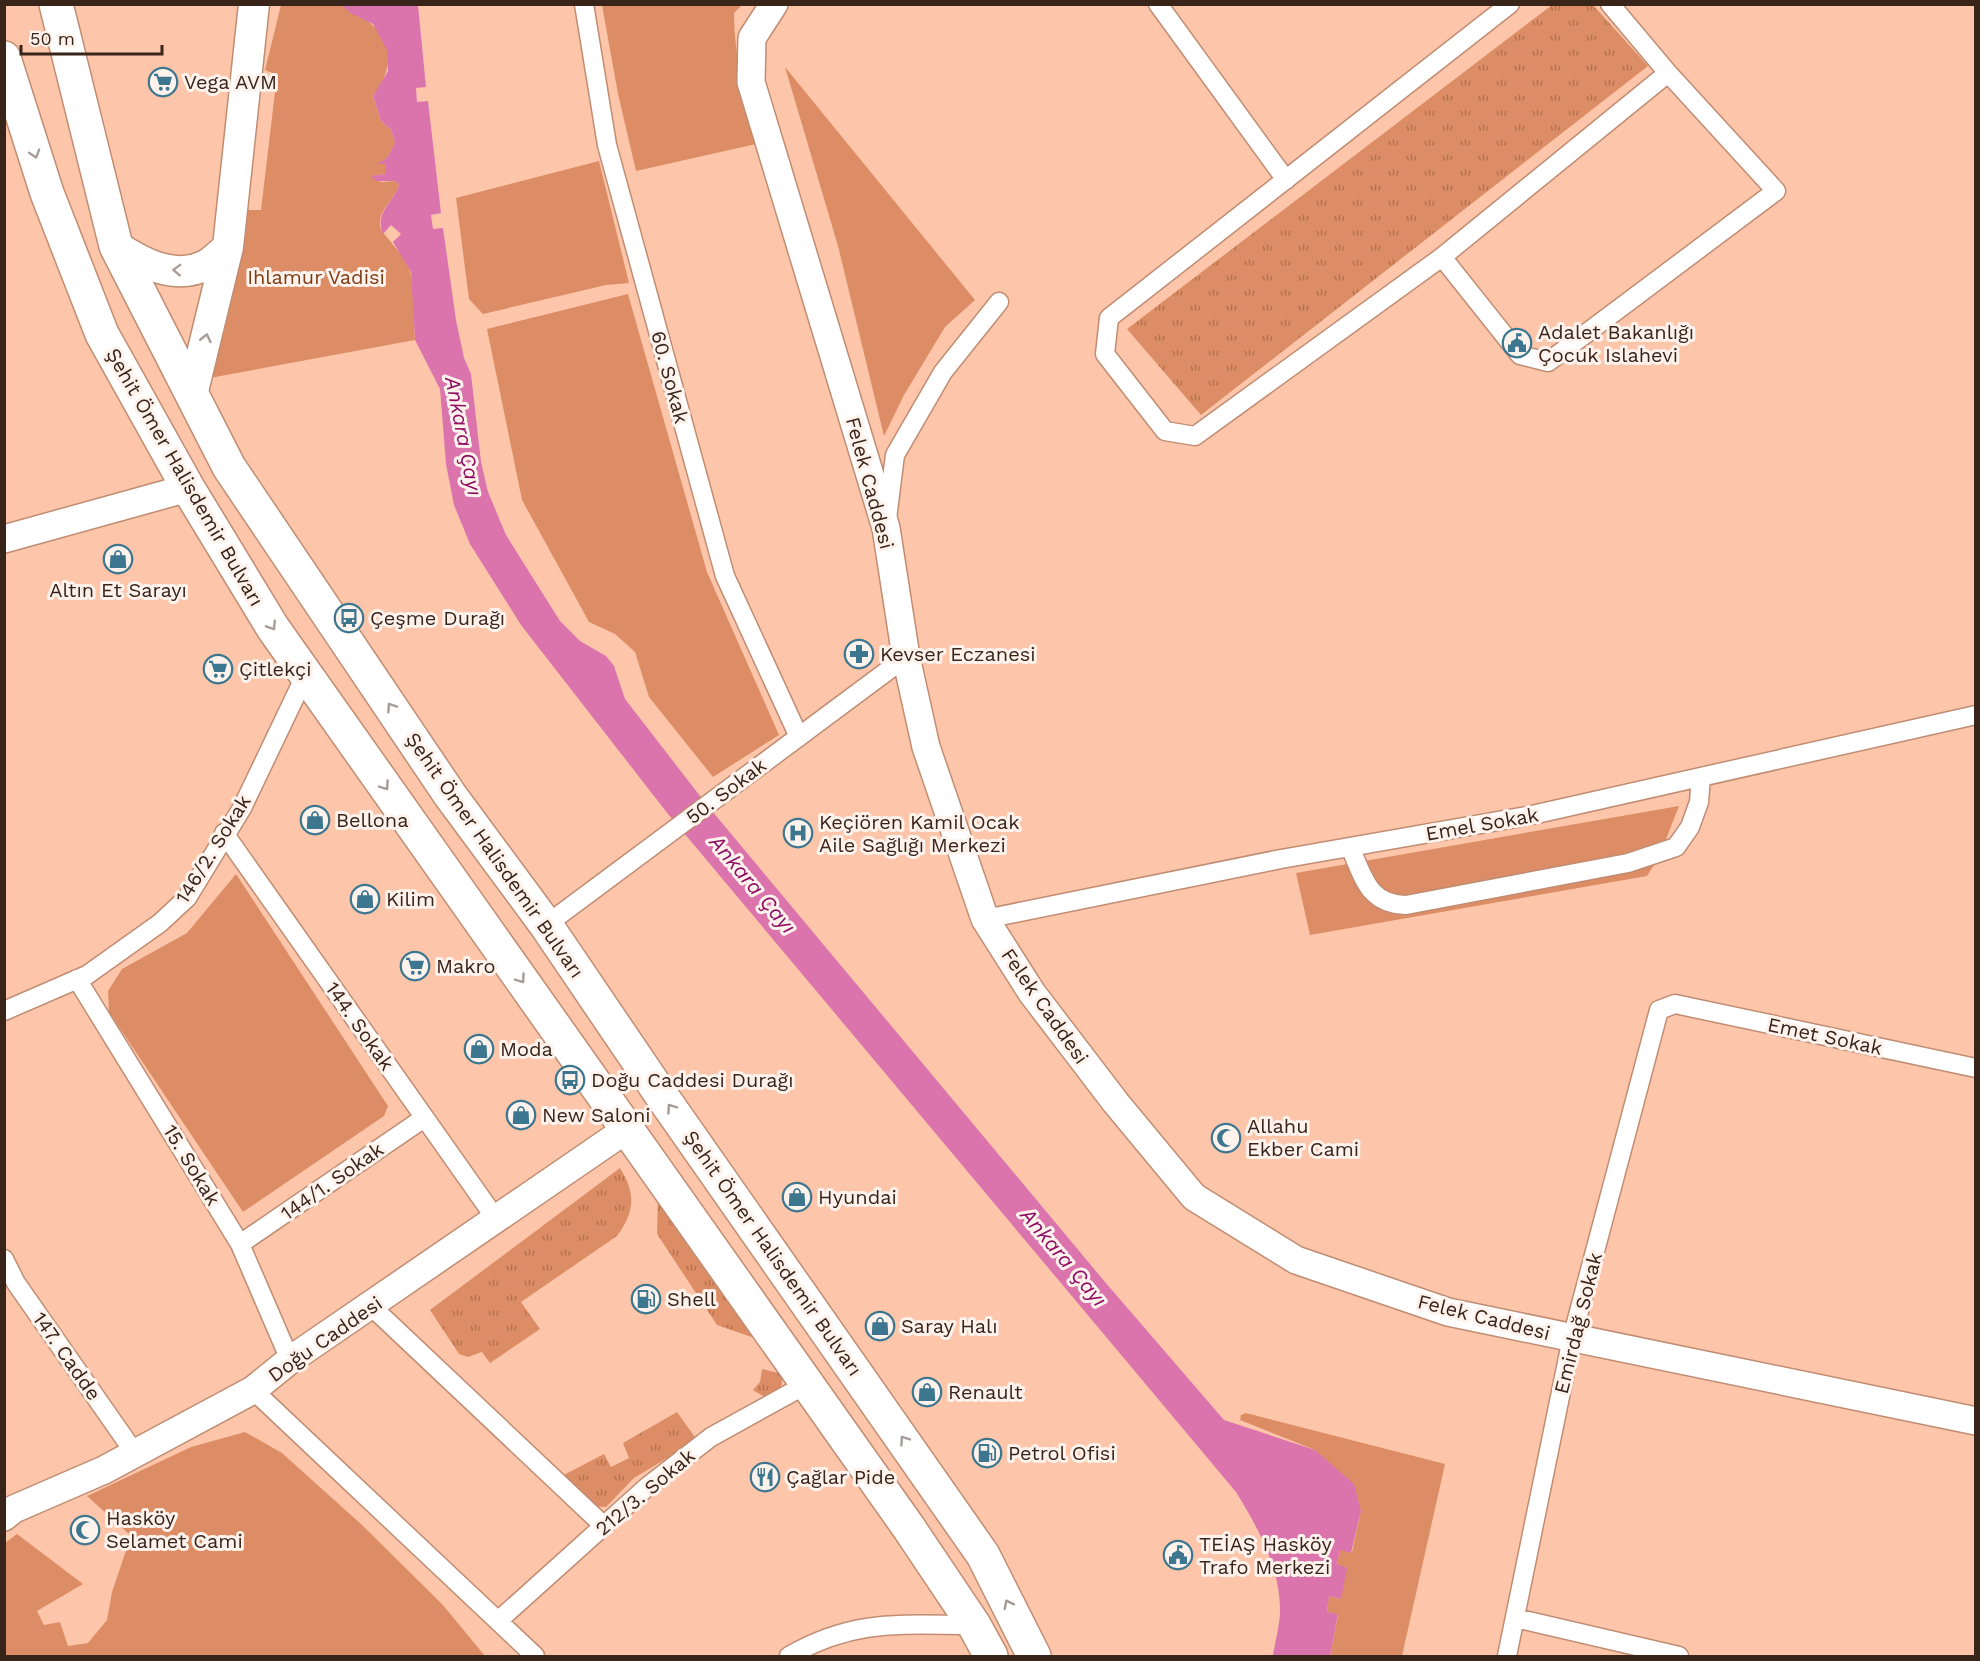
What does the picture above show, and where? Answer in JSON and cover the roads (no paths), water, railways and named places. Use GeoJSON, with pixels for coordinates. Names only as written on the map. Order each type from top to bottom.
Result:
{"type":"FeatureCollection","features":[{"type":"Feature","properties":{"kind":"highway","name":"Şehit Ömer Halisdemir Bulvarı"},"geometry":{"type":"LineString","coordinates":[[56,4],[116,246],[235,477],[450,795],[546,925],[666,1102],[983,1555],[1034,1656]]}},
{"type":"Feature","properties":{"kind":"highway","name":"Şehit Ömer Halisdemir Bulvarı"},"geometry":{"type":"LineString","coordinates":[[4,58],[14,118],[47,193],[102,334],[188,488],[273,628],[807,1384],[974,1625],[991,1656]]}},
{"type":"Feature","properties":{"kind":"main road"},"geometry":{"type":"LineString","coordinates":[[192,395],[228,246],[254,4]]}},
{"type":"Feature","properties":{"kind":"main road"},"geometry":{"type":"LineString","coordinates":[[116,246],[142,263],[166,270],[192,271],[208,264],[228,246]]}},
{"type":"Feature","properties":{"kind":"street","name":"60. Sokak"},"geometry":{"type":"LineString","coordinates":[[584,4],[607,145],[725,576],[799,737]]}},
{"type":"Feature","properties":{"kind":"street"},"geometry":{"type":"LineString","coordinates":[[1158,4],[1286,180]]}},
{"type":"Feature","properties":{"kind":"street"},"geometry":{"type":"LineString","coordinates":[[1510,4],[1109,318],[1106,354],[1165,431],[1195,436],[1442,257],[1668,73]]}},
{"type":"Feature","properties":{"kind":"street"},"geometry":{"type":"LineString","coordinates":[[1442,257],[1520,356],[1548,362],[1776,191],[1668,73],[1610,4]]}},
{"type":"Feature","properties":{"kind":"street","name":"Felek Caddesi"},"geometry":{"type":"LineString","coordinates":[[770,6],[752,38],[751,82],[886,528],[906,657],[926,747],[985,919],[1032,993],[1116,1103],[1194,1197],[1296,1260],[1448,1312],[1976,1421]]}},
{"type":"Feature","properties":{"kind":"street"},"geometry":{"type":"LineString","coordinates":[[886,528],[895,455],[943,372],[999,302]]}},
{"type":"Feature","properties":{"kind":"street"},"geometry":{"type":"LineString","coordinates":[[4,539],[188,488]]}},
{"type":"Feature","properties":{"kind":"street","name":"50. Sokak"},"geometry":{"type":"LineString","coordinates":[[546,925],[906,657]]}},
{"type":"Feature","properties":{"kind":"street","name":"146/2. Sokak"},"geometry":{"type":"LineString","coordinates":[[4,1011],[77,979],[160,923],[187,898],[224,833],[242,808],[306,674]]}},
{"type":"Feature","properties":{"kind":"street","name":"Emel Sokak"},"geometry":{"type":"LineString","coordinates":[[985,919],[1350,847],[1532,815],[1976,716]]}},
{"type":"Feature","properties":{"kind":"street"},"geometry":{"type":"LineString","coordinates":[[1350,847],[1374,896],[1388,904],[1406,905],[1628,863],[1676,847],[1690,827],[1699,802],[1701,777]]}},
{"type":"Feature","properties":{"kind":"street","name":"144. Sokak"},"geometry":{"type":"LineString","coordinates":[[224,833],[496,1219]]}},
{"type":"Feature","properties":{"kind":"street","name":"15. Sokak"},"geometry":{"type":"LineString","coordinates":[[77,979],[240,1244],[290,1360]]}},
{"type":"Feature","properties":{"kind":"street","name":"Emirdağ Sokak"},"geometry":{"type":"LineString","coordinates":[[1507,1656],[1572,1338],[1659,1010],[1675,1004]]}},
{"type":"Feature","properties":{"kind":"street","name":"Emet Sokak"},"geometry":{"type":"LineString","coordinates":[[1675,1004],[1976,1068]]}},
{"type":"Feature","properties":{"kind":"street","name":"144/1. Sokak"},"geometry":{"type":"LineString","coordinates":[[240,1244],[424,1118]]}},
{"type":"Feature","properties":{"kind":"street","name":"Doğu Caddesi"},"geometry":{"type":"LineString","coordinates":[[4,1517],[14,1509],[104,1470],[254,1390],[290,1360],[627,1129]]}},
{"type":"Feature","properties":{"kind":"street","name":"147. Cadde"},"geometry":{"type":"LineString","coordinates":[[4,1259],[10,1285],[134,1452]]}},
{"type":"Feature","properties":{"kind":"street"},"geometry":{"type":"LineString","coordinates":[[371,1306],[604,1526]]}},
{"type":"Feature","properties":{"kind":"street","name":"212/3. Sokak"},"geometry":{"type":"LineString","coordinates":[[498,1621],[648,1486],[711,1437],[807,1384]]}},
{"type":"Feature","properties":{"kind":"street"},"geometry":{"type":"LineString","coordinates":[[254,1390],[535,1656]]}},
{"type":"Feature","properties":{"kind":"street"},"geometry":{"type":"LineString","coordinates":[[1515,1618],[1679,1656]]}},
{"type":"Feature","properties":{"kind":"street"},"geometry":{"type":"LineString","coordinates":[[789,1656],[814,1642],[863,1626],[974,1625]]}},
{"type":"Feature","properties":{"kind":"water","name":"Ankara Çayı"},"geometry":{"type":"Polygon","coordinates":[[[341,5],[418,5],[426,87],[416,88],[417,102],[428,101],[441,213],[431,215],[433,229],[443,228],[456,320],[464,358],[471,374],[481,462],[488,492],[506,535],[560,621],[580,641],[606,656],[614,666],[625,699],[707,805],[1105,1282],[1224,1420],[1315,1450],[1354,1484],[1361,1511],[1351,1553],[1340,1550],[1337,1564],[1347,1568],[1341,1599],[1329,1596],[1327,1612],[1338,1614],[1330,1656],[1273,1656],[1280,1616],[1276,1578],[1260,1534],[1236,1492],[668,814],[521,625],[470,544],[454,505],[446,464],[440,389],[415,340],[411,272],[393,242],[401,234],[391,225],[383,234],[381,227],[385,208],[399,185],[396,181],[376,181],[371,176],[386,174],[385,164],[377,164],[387,158],[395,143],[391,130],[381,121],[373,96],[388,71],[387,50],[373,24],[352,14],[341,5]]]}},
{"type":"Feature","properties":{"kind":"place","name":"Vega AVM"},"geometry":{"type":"Point","coordinates":[163,82]}},
{"type":"Feature","properties":{"kind":"place","name":"Adalet Bakanlığı Çocuk Islahevi"},"geometry":{"type":"Point","coordinates":[1517,343]}},
{"type":"Feature","properties":{"kind":"place","name":"Altın Et Sarayı"},"geometry":{"type":"Point","coordinates":[118,559]}},
{"type":"Feature","properties":{"kind":"place","name":"Çeşme Durağı"},"geometry":{"type":"Point","coordinates":[349,618]}},
{"type":"Feature","properties":{"kind":"place","name":"Kevser Eczanesi"},"geometry":{"type":"Point","coordinates":[859,654]}},
{"type":"Feature","properties":{"kind":"place","name":"Çitlekçi"},"geometry":{"type":"Point","coordinates":[218,669]}},
{"type":"Feature","properties":{"kind":"place","name":"Bellona"},"geometry":{"type":"Point","coordinates":[315,820]}},
{"type":"Feature","properties":{"kind":"place","name":"Keçiören Kamil Ocak Aile Sağlığı Merkezi"},"geometry":{"type":"Point","coordinates":[798,833]}},
{"type":"Feature","properties":{"kind":"place","name":"Kilim"},"geometry":{"type":"Point","coordinates":[365,899]}},
{"type":"Feature","properties":{"kind":"place","name":"Makro"},"geometry":{"type":"Point","coordinates":[415,966]}},
{"type":"Feature","properties":{"kind":"place","name":"Moda"},"geometry":{"type":"Point","coordinates":[479,1049]}},
{"type":"Feature","properties":{"kind":"place","name":"Doğu Caddesi Durağı"},"geometry":{"type":"Point","coordinates":[570,1080]}},
{"type":"Feature","properties":{"kind":"place","name":"New Saloni"},"geometry":{"type":"Point","coordinates":[521,1115]}},
{"type":"Feature","properties":{"kind":"place","name":"Allahu Ekber Cami"},"geometry":{"type":"Point","coordinates":[1226,1138]}},
{"type":"Feature","properties":{"kind":"place","name":"Hyundai"},"geometry":{"type":"Point","coordinates":[797,1197]}},
{"type":"Feature","properties":{"kind":"place","name":"Shell"},"geometry":{"type":"Point","coordinates":[646,1299]}},
{"type":"Feature","properties":{"kind":"place","name":"Saray Halı"},"geometry":{"type":"Point","coordinates":[880,1326]}},
{"type":"Feature","properties":{"kind":"place","name":"Renault"},"geometry":{"type":"Point","coordinates":[927,1392]}},
{"type":"Feature","properties":{"kind":"place","name":"Petrol Ofisi"},"geometry":{"type":"Point","coordinates":[987,1453]}},
{"type":"Feature","properties":{"kind":"place","name":"Çağlar Pide"},"geometry":{"type":"Point","coordinates":[765,1477]}},
{"type":"Feature","properties":{"kind":"place","name":"Hasköy Selamet Cami"},"geometry":{"type":"Point","coordinates":[85,1530]}},
{"type":"Feature","properties":{"kind":"place","name":"TEİAŞ Hasköy Trafo Merkezi"},"geometry":{"type":"Point","coordinates":[1178,1555]}},
{"type":"Feature","properties":{"kind":"park label","name":"Ihlamur Vadisi"},"geometry":{"type":"Point","coordinates":[316,277]}}]}
